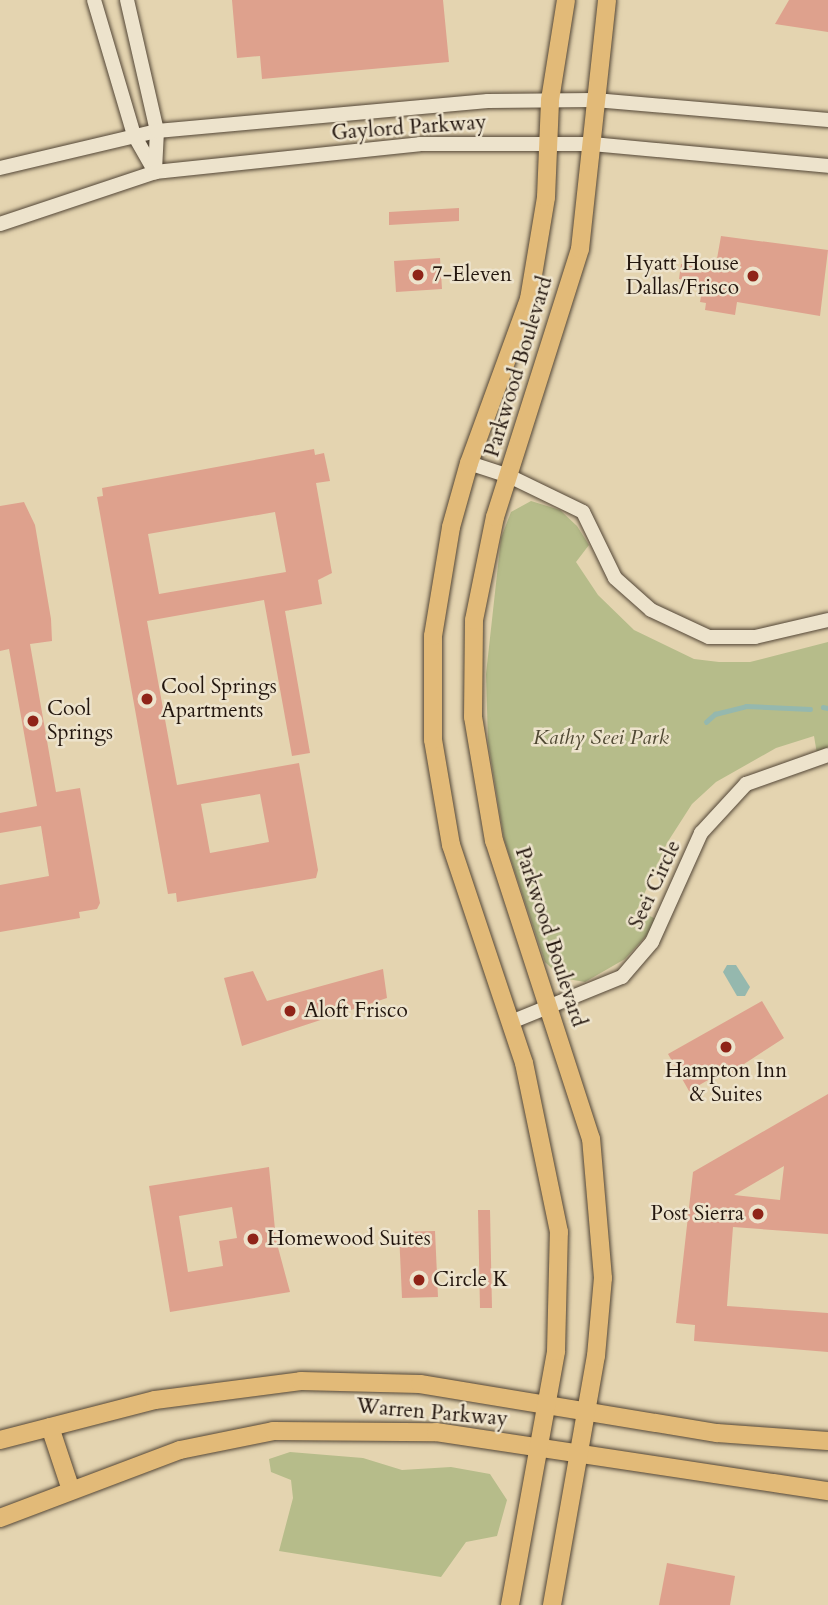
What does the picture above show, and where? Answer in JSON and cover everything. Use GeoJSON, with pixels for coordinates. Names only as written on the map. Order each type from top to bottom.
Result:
{"type":"FeatureCollection","features":[{"type":"Feature","properties":{"kind":"main road","name":"Parkwood Boulevard"},"geometry":{"type":"LineString","coordinates":[[510,1605],[540,1447],[561,1307],[559,1232],[546,1149],[510,1022],[463,888],[433,740],[433,636],[451,527],[469,463],[529,299],[546,197],[550,100],[566,0]]}},
{"type":"Feature","properties":{"kind":"main road","name":"Parkwood Boulevard"},"geometry":{"type":"LineString","coordinates":[[552,1605],[587,1410],[603,1278],[591,1139],[494,841],[473,717],[476,607],[509,476],[580,249],[607,0]]}},
{"type":"Feature","properties":{"kind":"main road","name":"Warren Parkway"},"geometry":{"type":"LineString","coordinates":[[0,1440],[155,1399],[301,1381],[419,1384],[717,1433],[828,1441]]}},
{"type":"Feature","properties":{"kind":"main road"},"geometry":{"type":"LineString","coordinates":[[50,1427],[70,1487]]}},
{"type":"Feature","properties":{"kind":"main road","name":"Warren Parkway"},"geometry":{"type":"LineString","coordinates":[[0,1517],[70,1487],[180,1450],[274,1431],[395,1429],[540,1447],[828,1491]]}},
{"type":"Feature","properties":{"kind":"street"},"geometry":{"type":"LineString","coordinates":[[94,0],[134,135],[155,172]]}},
{"type":"Feature","properties":{"kind":"street"},"geometry":{"type":"LineString","coordinates":[[127,0],[157,131],[155,172]]}},
{"type":"Feature","properties":{"kind":"street","name":"Gaylord Parkway"},"geometry":{"type":"LineString","coordinates":[[0,168],[157,131],[272,117],[550,100],[595,100],[828,120]]}},
{"type":"Feature","properties":{"kind":"street","name":"Gaylord Parkway"},"geometry":{"type":"LineString","coordinates":[[0,224],[155,172],[420,144],[592,144],[828,166]]}},
{"type":"Feature","properties":{"kind":"street"},"geometry":{"type":"LineString","coordinates":[[796,162],[828,155]]}},
{"type":"Feature","properties":{"kind":"street"},"geometry":{"type":"LineString","coordinates":[[469,463],[509,476],[583,512],[615,578],[651,610],[709,638],[755,637],[828,620]]}},
{"type":"Feature","properties":{"kind":"street","name":"Seei Circle"},"geometry":{"type":"LineString","coordinates":[[510,1022],[622,977],[641,957],[701,833],[746,784],[828,755]]}},
{"type":"Feature","properties":{"kind":"green space","name":"Kathy Seei Park"},"geometry":{"type":"Polygon","coordinates":[[[531,501],[560,510],[577,526],[589,545],[576,562],[598,595],[634,630],[694,659],[750,662],[828,642],[828,750],[817,754],[814,736],[776,748],[716,782],[692,804],[667,843],[637,910],[656,919],[647,935],[625,959],[585,982],[562,978],[545,962],[504,839],[488,742],[486,674],[501,538],[511,512],[531,501]]]}},
{"type":"Feature","properties":{"kind":"green space"},"geometry":{"type":"Polygon","coordinates":[[[290,1452],[363,1458],[402,1470],[451,1467],[490,1474],[507,1500],[497,1536],[466,1542],[441,1577],[279,1551],[293,1498],[291,1480],[271,1472],[269,1459],[290,1452]]]}},
{"type":"Feature","properties":{"kind":"water"},"geometry":{"type":"Polygon","coordinates":[[[727,965],[736,965],[750,987],[745,996],[737,996],[723,972],[727,965]]]}},
{"type":"Feature","properties":{"kind":"building"},"geometry":{"type":"Polygon","coordinates":[[[232,0],[443,0],[449,62],[262,79],[260,56],[237,58],[232,0]]]}},
{"type":"Feature","properties":{"kind":"building"},"geometry":{"type":"Polygon","coordinates":[[[789,0],[828,0],[828,32],[775,24],[789,0]]]}},
{"type":"Feature","properties":{"kind":"building"},"geometry":{"type":"Polygon","coordinates":[[[459,208],[459,221],[389,225],[389,212],[459,208]]]}},
{"type":"Feature","properties":{"kind":"building","name":"Hyatt House Dallas/Frisco"},"geometry":{"type":"Polygon","coordinates":[[[721,236],[828,250],[820,316],[737,302],[735,315],[705,310],[706,303],[700,302],[703,284],[679,279],[681,264],[715,270],[721,236]]]}},
{"type":"Feature","properties":{"kind":"building","name":"7-Eleven"},"geometry":{"type":"Polygon","coordinates":[[[440,258],[442,289],[396,292],[394,261],[440,258]]]}},
{"type":"Feature","properties":{"kind":"building","name":"Cool Springs Apartments"},"geometry":{"type":"Polygon","coordinates":[[[314,449],[315,455],[324,453],[330,481],[316,483],[332,573],[318,580],[322,604],[285,611],[310,753],[292,756],[264,600],[147,621],[177,785],[299,763],[318,870],[316,878],[177,902],[176,893],[168,894],[97,497],[103,496],[102,488],[314,449]],[[275,512],[148,534],[159,594],[286,572],[275,512]],[[260,794],[201,804],[210,853],[269,842],[260,794]]]}},
{"type":"Feature","properties":{"kind":"building","name":"Cool Springs"},"geometry":{"type":"Polygon","coordinates":[[[24,502],[35,525],[51,619],[52,641],[30,644],[56,792],[80,788],[100,903],[97,909],[79,912],[80,918],[0,932],[0,885],[49,876],[41,826],[0,833],[0,813],[37,806],[9,649],[0,651],[0,506],[24,502]]]}},
{"type":"Feature","properties":{"kind":"building","name":"Aloft Frisco"},"geometry":{"type":"Polygon","coordinates":[[[383,969],[387,998],[242,1046],[224,978],[253,971],[267,1001],[383,969]]]}},
{"type":"Feature","properties":{"kind":"building","name":"Hampton Inn & Suites"},"geometry":{"type":"Polygon","coordinates":[[[762,1001],[784,1038],[724,1077],[722,1072],[689,1091],[668,1054],[762,1001]]]}},
{"type":"Feature","properties":{"kind":"building","name":"Post Sierra"},"geometry":{"type":"Polygon","coordinates":[[[828,1094],[828,1234],[733,1227],[727,1306],[828,1313],[828,1352],[694,1341],[695,1325],[676,1323],[693,1172],[828,1094]],[[784,1166],[734,1195],[780,1200],[784,1166]]]}},
{"type":"Feature","properties":{"kind":"building","name":"Homewood Suites"},"geometry":{"type":"Polygon","coordinates":[[[269,1167],[276,1240],[290,1292],[170,1312],[149,1186],[269,1167]],[[232,1207],[179,1216],[188,1272],[223,1266],[219,1241],[237,1238],[232,1207]]]}},
{"type":"Feature","properties":{"kind":"building"},"geometry":{"type":"Polygon","coordinates":[[[478,1210],[490,1210],[492,1308],[480,1308],[478,1210]]]}},
{"type":"Feature","properties":{"kind":"building","name":"Circle K"},"geometry":{"type":"Polygon","coordinates":[[[435,1231],[438,1297],[402,1298],[399,1232],[435,1231]]]}},
{"type":"Feature","properties":{"kind":"building"},"geometry":{"type":"Polygon","coordinates":[[[667,1563],[735,1576],[730,1605],[659,1605],[667,1563]]]}},
{"type":"Feature","properties":{"kind":"waterway"},"geometry":{"type":"LineString","coordinates":[[706,722],[715,714],[746,706],[810,709]]}},
{"type":"Feature","properties":{"kind":"waterway"},"geometry":{"type":"LineString","coordinates":[[823,707],[828,708]]}},
{"type":"Feature","properties":{"kind":"place","name":"7-Eleven"},"geometry":{"type":"Point","coordinates":[418,275]}},
{"type":"Feature","properties":{"kind":"place","name":"Hyatt House Dallas/Frisco"},"geometry":{"type":"Point","coordinates":[753,276]}},
{"type":"Feature","properties":{"kind":"place","name":"Cool Springs Apartments"},"geometry":{"type":"Point","coordinates":[147,699]}},
{"type":"Feature","properties":{"kind":"place","name":"Cool Springs"},"geometry":{"type":"Point","coordinates":[33,721]}},
{"type":"Feature","properties":{"kind":"place","name":"Aloft Frisco"},"geometry":{"type":"Point","coordinates":[290,1011]}},
{"type":"Feature","properties":{"kind":"place","name":"Hampton Inn & Suites"},"geometry":{"type":"Point","coordinates":[726,1047]}},
{"type":"Feature","properties":{"kind":"place","name":"Post Sierra"},"geometry":{"type":"Point","coordinates":[758,1214]}},
{"type":"Feature","properties":{"kind":"place","name":"Homewood Suites"},"geometry":{"type":"Point","coordinates":[253,1239]}},
{"type":"Feature","properties":{"kind":"place","name":"Circle K"},"geometry":{"type":"Point","coordinates":[419,1280]}}]}
